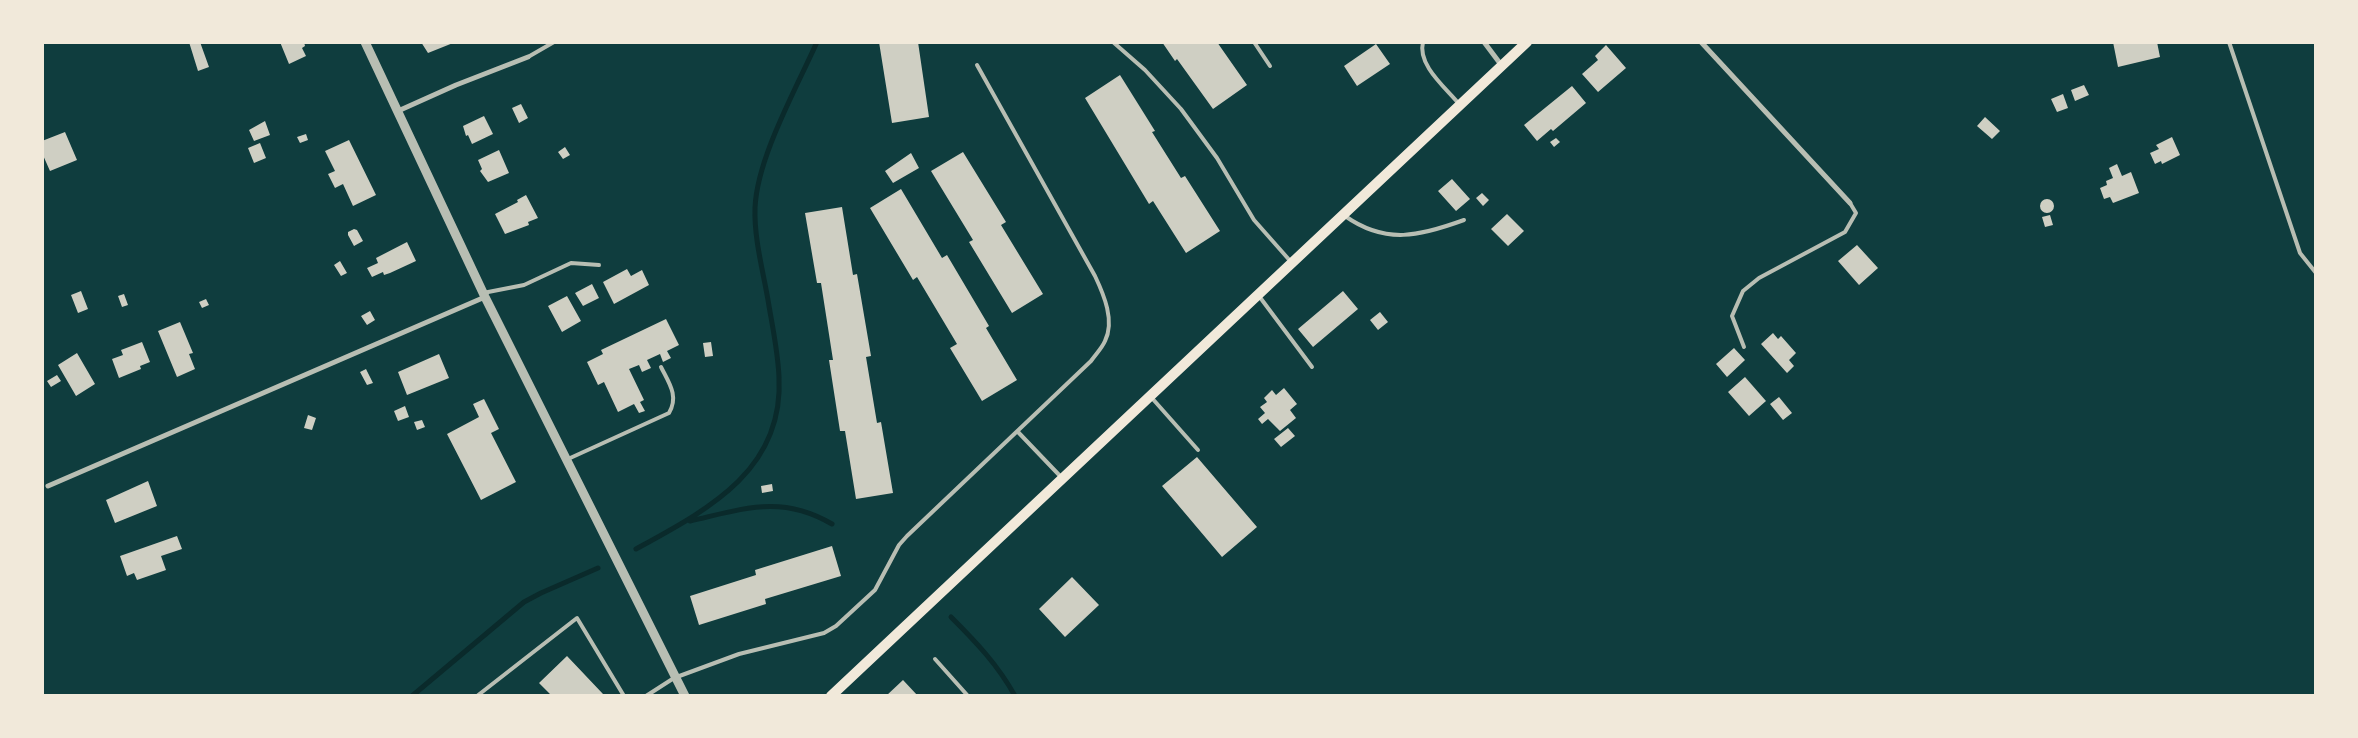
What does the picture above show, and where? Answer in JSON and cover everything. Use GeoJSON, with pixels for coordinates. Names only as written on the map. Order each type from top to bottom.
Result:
{"type":"FeatureCollection","features":[{"type":"Feature","properties":{"kind":"main road"},"geometry":{"type":"LineString","coordinates":[[831,696],[1528,42]]}},
{"type":"Feature","properties":{"kind":"street"},"geometry":{"type":"LineString","coordinates":[[364,42],[484,295],[674,678],[685,696]]}},
{"type":"Feature","properties":{"kind":"street"},"geometry":{"type":"LineString","coordinates":[[1484,42],[1502,66]]}},
{"type":"Feature","properties":{"kind":"street"},"geometry":{"type":"LineString","coordinates":[[1701,42],[1850,203]]}},
{"type":"Feature","properties":{"kind":"street"},"geometry":{"type":"LineString","coordinates":[[398,111],[472,78],[528,57]]}},
{"type":"Feature","properties":{"kind":"street"},"geometry":{"type":"LineString","coordinates":[[48,486],[484,295]]}},
{"type":"Feature","properties":{"kind":"lane"},"geometry":{"type":"LineString","coordinates":[[528,57],[554,42]]}},
{"type":"Feature","properties":{"kind":"lane"},"geometry":{"type":"LineString","coordinates":[[1113,42],[1145,70],[1181,109],[1217,158],[1254,220],[1292,263]]}},
{"type":"Feature","properties":{"kind":"lane"},"geometry":{"type":"LineString","coordinates":[[1254,42],[1270,66]]}},
{"type":"Feature","properties":{"kind":"lane"},"geometry":{"type":"LineString","coordinates":[[1423,42],[1422,47],[1427,66],[1460,105]]}},
{"type":"Feature","properties":{"kind":"lane"},"geometry":{"type":"LineString","coordinates":[[2229,42],[2300,253],[2316,273]]}},
{"type":"Feature","properties":{"kind":"lane"},"geometry":{"type":"LineString","coordinates":[[646,696],[674,678],[739,654],[824,633],[836,626],[875,590],[898,546],[917,524],[1018,432],[1096,354],[1107,334],[1107,307],[1095,276],[977,64]]}},
{"type":"Feature","properties":{"kind":"lane"},"geometry":{"type":"LineString","coordinates":[[1744,347],[1732,316],[1743,291],[1759,278],[1845,232],[1856,213],[1850,203]]}},
{"type":"Feature","properties":{"kind":"lane"},"geometry":{"type":"LineString","coordinates":[[1343,215],[1353,222],[1387,236],[1428,233],[1464,220]]}},
{"type":"Feature","properties":{"kind":"lane"},"geometry":{"type":"LineString","coordinates":[[484,295],[524,285],[571,263],[599,264]]}},
{"type":"Feature","properties":{"kind":"lane"},"geometry":{"type":"LineString","coordinates":[[1258,294],[1312,367]]}},
{"type":"Feature","properties":{"kind":"lane"},"geometry":{"type":"LineString","coordinates":[[566,460],[669,413],[674,405],[674,394],[661,367]]}},
{"type":"Feature","properties":{"kind":"lane"},"geometry":{"type":"LineString","coordinates":[[1150,395],[1198,450]]}},
{"type":"Feature","properties":{"kind":"lane"},"geometry":{"type":"LineString","coordinates":[[1018,432],[1062,478]]}},
{"type":"Feature","properties":{"kind":"lane"},"geometry":{"type":"LineString","coordinates":[[478,696],[576,618],[624,696]]}},
{"type":"Feature","properties":{"kind":"lane"},"geometry":{"type":"LineString","coordinates":[[935,659],[968,696]]}},
{"type":"Feature","properties":{"kind":"building"},"geometry":{"type":"Polygon","coordinates":[[[189,42],[200,42],[209,67],[198,71],[189,42]]]}},
{"type":"Feature","properties":{"kind":"building"},"geometry":{"type":"Polygon","coordinates":[[[280,42],[304,42],[305,46],[302,48],[306,56],[289,64],[280,42]]]}},
{"type":"Feature","properties":{"kind":"building"},"geometry":{"type":"Polygon","coordinates":[[[421,42],[453,42],[453,43],[428,53],[421,42]]]}},
{"type":"Feature","properties":{"kind":"building"},"geometry":{"type":"Polygon","coordinates":[[[879,42],[918,42],[929,117],[892,123],[879,42]]]}},
{"type":"Feature","properties":{"kind":"building"},"geometry":{"type":"Polygon","coordinates":[[[1162,42],[1217,42],[1247,85],[1213,109],[1177,59],[1175,61],[1162,42]]]}},
{"type":"Feature","properties":{"kind":"building"},"geometry":{"type":"Polygon","coordinates":[[[2113,42],[2157,42],[2160,57],[2118,67],[2113,42]]]}},
{"type":"Feature","properties":{"kind":"building"},"geometry":{"type":"Polygon","coordinates":[[[1376,44],[1390,64],[1357,86],[1344,66],[1376,44]]]}},
{"type":"Feature","properties":{"kind":"building"},"geometry":{"type":"Polygon","coordinates":[[[1606,45],[1626,68],[1598,92],[1582,74],[1598,60],[1595,56],[1606,45]]]}},
{"type":"Feature","properties":{"kind":"building"},"geometry":{"type":"Polygon","coordinates":[[[1120,75],[1155,131],[1152,132],[1181,178],[1185,176],[1220,231],[1186,253],[1153,201],[1149,204],[1085,98],[1120,75]]]}},
{"type":"Feature","properties":{"kind":"building"},"geometry":{"type":"Polygon","coordinates":[[[2084,85],[2089,95],[2075,101],[2071,90],[2084,85]]]}},
{"type":"Feature","properties":{"kind":"building"},"geometry":{"type":"Polygon","coordinates":[[[1572,86],[1586,103],[1553,131],[1551,129],[1537,141],[1524,125],[1572,86]]]}},
{"type":"Feature","properties":{"kind":"building"},"geometry":{"type":"Polygon","coordinates":[[[2063,94],[2068,108],[2057,112],[2051,99],[2063,94]]]}},
{"type":"Feature","properties":{"kind":"building"},"geometry":{"type":"Polygon","coordinates":[[[521,104],[528,118],[519,123],[512,108],[521,104]]]}},
{"type":"Feature","properties":{"kind":"building"},"geometry":{"type":"Polygon","coordinates":[[[484,116],[493,134],[472,144],[468,135],[466,136],[463,126],[484,116]]]}},
{"type":"Feature","properties":{"kind":"building"},"geometry":{"type":"Polygon","coordinates":[[[1985,117],[2000,131],[1992,139],[1977,126],[1985,117]]]}},
{"type":"Feature","properties":{"kind":"building"},"geometry":{"type":"Polygon","coordinates":[[[265,121],[270,135],[254,141],[249,130],[265,121]]]}},
{"type":"Feature","properties":{"kind":"building"},"geometry":{"type":"Polygon","coordinates":[[[65,132],[77,160],[50,171],[42,153],[42,141],[65,132]]]}},
{"type":"Feature","properties":{"kind":"building"},"geometry":{"type":"Polygon","coordinates":[[[306,134],[308,140],[300,143],[297,137],[306,134]]]}},
{"type":"Feature","properties":{"kind":"building"},"geometry":{"type":"Polygon","coordinates":[[[2172,137],[2180,155],[2162,164],[2161,161],[2155,164],[2150,153],[2159,149],[2156,145],[2172,137]]]}},
{"type":"Feature","properties":{"kind":"building"},"geometry":{"type":"Polygon","coordinates":[[[1556,138],[1560,142],[1554,147],[1550,142],[1556,138]]]}},
{"type":"Feature","properties":{"kind":"building"},"geometry":{"type":"Polygon","coordinates":[[[349,140],[376,195],[353,206],[343,184],[335,188],[328,174],[335,171],[325,151],[349,140]]]}},
{"type":"Feature","properties":{"kind":"building"},"geometry":{"type":"Polygon","coordinates":[[[260,143],[266,158],[254,163],[248,148],[260,143]]]}},
{"type":"Feature","properties":{"kind":"building"},"geometry":{"type":"Polygon","coordinates":[[[565,147],[570,155],[563,159],[558,152],[565,147]]]}},
{"type":"Feature","properties":{"kind":"building"},"geometry":{"type":"Polygon","coordinates":[[[499,150],[509,173],[488,182],[480,171],[482,169],[478,160],[499,150]]]}},
{"type":"Feature","properties":{"kind":"building"},"geometry":{"type":"Polygon","coordinates":[[[963,152],[1006,222],[1001,225],[1043,294],[1012,313],[969,242],[973,240],[931,171],[963,152]]]}},
{"type":"Feature","properties":{"kind":"building"},"geometry":{"type":"Polygon","coordinates":[[[911,153],[919,168],[893,183],[885,171],[911,153]]]}},
{"type":"Feature","properties":{"kind":"building"},"geometry":{"type":"Polygon","coordinates":[[[2117,164],[2122,176],[2131,172],[2139,193],[2113,203],[2110,197],[2104,199],[2100,188],[2107,185],[2106,181],[2113,178],[2109,168],[2117,164]]]}},
{"type":"Feature","properties":{"kind":"building"},"geometry":{"type":"Polygon","coordinates":[[[1452,179],[1470,199],[1456,211],[1438,191],[1452,179]]]}},
{"type":"Feature","properties":{"kind":"building"},"geometry":{"type":"Polygon","coordinates":[[[901,189],[942,258],[947,255],[989,326],[986,328],[1017,380],[982,401],[950,348],[957,344],[917,277],[913,280],[870,208],[901,189]]]}},
{"type":"Feature","properties":{"kind":"building"},"geometry":{"type":"Polygon","coordinates":[[[1482,193],[1489,200],[1483,206],[1476,198],[1482,193]]]}},
{"type":"Feature","properties":{"kind":"building"},"geometry":{"type":"Polygon","coordinates":[[[526,195],[538,218],[528,222],[529,225],[505,234],[495,214],[518,202],[517,200],[526,195]]]}},
{"type":"Feature","properties":{"kind":"building"},"geometry":{"type":"Polygon","coordinates":[[[2047,199],[2052,201],[2054,206],[2052,211],[2047,213],[2042,211],[2040,206],[2042,201],[2047,199]]]}},
{"type":"Feature","properties":{"kind":"building"},"geometry":{"type":"Polygon","coordinates":[[[842,207],[853,275],[857,274],[871,356],[866,357],[877,423],[881,422],[893,493],[856,499],[845,431],[840,431],[829,360],[833,360],[821,283],[817,283],[805,213],[842,207]]]}},
{"type":"Feature","properties":{"kind":"building"},"geometry":{"type":"Polygon","coordinates":[[[1507,214],[1524,231],[1508,246],[1491,229],[1507,214]]]}},
{"type":"Feature","properties":{"kind":"building"},"geometry":{"type":"Polygon","coordinates":[[[2050,215],[2053,225],[2045,227],[2042,217],[2050,215]]]}},
{"type":"Feature","properties":{"kind":"building"},"geometry":{"type":"Polygon","coordinates":[[[354,229],[357,230],[363,241],[354,246],[348,232],[354,229]]]}},
{"type":"Feature","properties":{"kind":"building"},"geometry":{"type":"Polygon","coordinates":[[[407,242],[416,261],[390,273],[384,275],[383,272],[372,277],[367,268],[378,263],[376,258],[407,242]]]}},
{"type":"Feature","properties":{"kind":"building"},"geometry":{"type":"Polygon","coordinates":[[[1857,245],[1878,268],[1859,285],[1838,261],[1857,245]]]}},
{"type":"Feature","properties":{"kind":"building"},"geometry":{"type":"Polygon","coordinates":[[[340,261],[347,273],[341,276],[334,265],[340,261]]]}},
{"type":"Feature","properties":{"kind":"building"},"geometry":{"type":"Polygon","coordinates":[[[627,269],[631,276],[642,270],[649,285],[614,304],[603,282],[627,269]]]}},
{"type":"Feature","properties":{"kind":"building"},"geometry":{"type":"Polygon","coordinates":[[[592,284],[599,298],[583,306],[575,293],[592,284]]]}},
{"type":"Feature","properties":{"kind":"building"},"geometry":{"type":"Polygon","coordinates":[[[81,291],[88,309],[78,313],[71,295],[81,291]]]}},
{"type":"Feature","properties":{"kind":"building"},"geometry":{"type":"Polygon","coordinates":[[[1343,291],[1358,309],[1313,347],[1298,329],[1343,291]]]}},
{"type":"Feature","properties":{"kind":"building"},"geometry":{"type":"Polygon","coordinates":[[[124,294],[128,305],[122,307],[118,296],[124,294]]]}},
{"type":"Feature","properties":{"kind":"building"},"geometry":{"type":"Polygon","coordinates":[[[567,296],[581,321],[562,332],[548,306],[567,296]]]}},
{"type":"Feature","properties":{"kind":"building"},"geometry":{"type":"Polygon","coordinates":[[[206,299],[209,305],[202,308],[199,302],[206,299]]]}},
{"type":"Feature","properties":{"kind":"building"},"geometry":{"type":"Polygon","coordinates":[[[370,311],[375,320],[367,325],[361,316],[370,311]]]}},
{"type":"Feature","properties":{"kind":"building"},"geometry":{"type":"Polygon","coordinates":[[[1380,312],[1388,322],[1378,330],[1370,320],[1380,312]]]}},
{"type":"Feature","properties":{"kind":"building"},"geometry":{"type":"Polygon","coordinates":[[[666,319],[679,345],[667,351],[671,358],[663,362],[660,354],[647,360],[651,368],[642,372],[639,365],[629,369],[644,400],[640,402],[645,411],[639,413],[634,404],[618,412],[604,382],[598,385],[587,362],[603,354],[601,350],[666,319]]]}},
{"type":"Feature","properties":{"kind":"building"},"geometry":{"type":"Polygon","coordinates":[[[180,322],[193,353],[189,354],[195,369],[177,377],[158,331],[180,322]]]}},
{"type":"Feature","properties":{"kind":"building"},"geometry":{"type":"Polygon","coordinates":[[[1773,333],[1778,339],[1781,336],[1796,353],[1789,360],[1794,366],[1787,373],[1761,344],[1773,333]]]}},
{"type":"Feature","properties":{"kind":"building"},"geometry":{"type":"Polygon","coordinates":[[[142,342],[150,362],[140,366],[141,369],[119,378],[112,359],[123,355],[121,350],[142,342]]]}},
{"type":"Feature","properties":{"kind":"building"},"geometry":{"type":"Polygon","coordinates":[[[711,342],[713,356],[705,357],[703,343],[711,342]]]}},
{"type":"Feature","properties":{"kind":"building"},"geometry":{"type":"Polygon","coordinates":[[[1734,348],[1745,360],[1727,377],[1716,364],[1734,348]]]}},
{"type":"Feature","properties":{"kind":"building"},"geometry":{"type":"Polygon","coordinates":[[[77,353],[95,384],[76,396],[58,365],[77,353]]]}},
{"type":"Feature","properties":{"kind":"building"},"geometry":{"type":"Polygon","coordinates":[[[439,354],[449,378],[407,395],[398,372],[439,354]]]}},
{"type":"Feature","properties":{"kind":"building"},"geometry":{"type":"Polygon","coordinates":[[[366,369],[373,383],[367,385],[360,372],[366,369]]]}},
{"type":"Feature","properties":{"kind":"building"},"geometry":{"type":"Polygon","coordinates":[[[57,375],[61,381],[51,387],[47,381],[57,375]]]}},
{"type":"Feature","properties":{"kind":"building"},"geometry":{"type":"Polygon","coordinates":[[[1745,377],[1766,401],[1749,416],[1728,392],[1745,377]]]}},
{"type":"Feature","properties":{"kind":"building"},"geometry":{"type":"Polygon","coordinates":[[[1284,388],[1297,404],[1290,410],[1296,418],[1280,431],[1268,419],[1262,424],[1258,419],[1265,413],[1260,407],[1267,402],[1264,398],[1272,390],[1276,395],[1284,388]]]}},
{"type":"Feature","properties":{"kind":"building"},"geometry":{"type":"Polygon","coordinates":[[[1779,397],[1792,413],[1783,420],[1770,404],[1779,397]]]}},
{"type":"Feature","properties":{"kind":"building"},"geometry":{"type":"Polygon","coordinates":[[[484,399],[499,429],[491,433],[516,482],[481,500],[447,434],[479,417],[473,404],[484,399]]]}},
{"type":"Feature","properties":{"kind":"building"},"geometry":{"type":"Polygon","coordinates":[[[405,406],[409,417],[398,421],[394,411],[405,406]]]}},
{"type":"Feature","properties":{"kind":"building"},"geometry":{"type":"Polygon","coordinates":[[[308,415],[316,418],[312,430],[304,428],[308,415]]]}},
{"type":"Feature","properties":{"kind":"building"},"geometry":{"type":"Polygon","coordinates":[[[422,420],[425,427],[417,430],[414,422],[422,420]]]}},
{"type":"Feature","properties":{"kind":"building"},"geometry":{"type":"Polygon","coordinates":[[[1288,428],[1295,436],[1281,447],[1274,439],[1288,428]]]}},
{"type":"Feature","properties":{"kind":"building"},"geometry":{"type":"Polygon","coordinates":[[[1197,457],[1257,527],[1222,557],[1162,486],[1197,457]]]}},
{"type":"Feature","properties":{"kind":"building"},"geometry":{"type":"Polygon","coordinates":[[[148,481],[157,506],[115,523],[106,500],[148,481]]]}},
{"type":"Feature","properties":{"kind":"building"},"geometry":{"type":"Polygon","coordinates":[[[772,484],[773,491],[762,493],[761,486],[772,484]]]}},
{"type":"Feature","properties":{"kind":"building"},"geometry":{"type":"Polygon","coordinates":[[[177,536],[182,549],[161,556],[166,570],[137,580],[134,573],[127,576],[120,556],[177,536]]]}},
{"type":"Feature","properties":{"kind":"building"},"geometry":{"type":"Polygon","coordinates":[[[832,546],[841,576],[765,599],[766,604],[699,625],[690,596],[756,575],[755,570],[832,546]]]}},
{"type":"Feature","properties":{"kind":"building"},"geometry":{"type":"Polygon","coordinates":[[[1072,577],[1099,605],[1065,637],[1039,609],[1072,577]]]}},
{"type":"Feature","properties":{"kind":"building"},"geometry":{"type":"Polygon","coordinates":[[[567,656],[603,694],[601,696],[552,696],[539,683],[567,656]]]}},
{"type":"Feature","properties":{"kind":"building"},"geometry":{"type":"Polygon","coordinates":[[[903,680],[918,696],[886,696],[903,680]]]}},
{"type":"Feature","properties":{"kind":"waterway"},"geometry":{"type":"LineString","coordinates":[[636,549],[689,519],[736,484],[755,462],[769,438],[777,410],[779,377],[778,359],[756,233],[755,208],[757,188],[779,124],[817,42]]}},
{"type":"Feature","properties":{"kind":"waterway"},"geometry":{"type":"LineString","coordinates":[[690,521],[745,509],[779,507],[796,509],[832,524]]}},
{"type":"Feature","properties":{"kind":"waterway"},"geometry":{"type":"LineString","coordinates":[[412,696],[524,602],[598,568]]}},
{"type":"Feature","properties":{"kind":"waterway"},"geometry":{"type":"LineString","coordinates":[[951,617],[986,654],[1015,696]]}}]}
